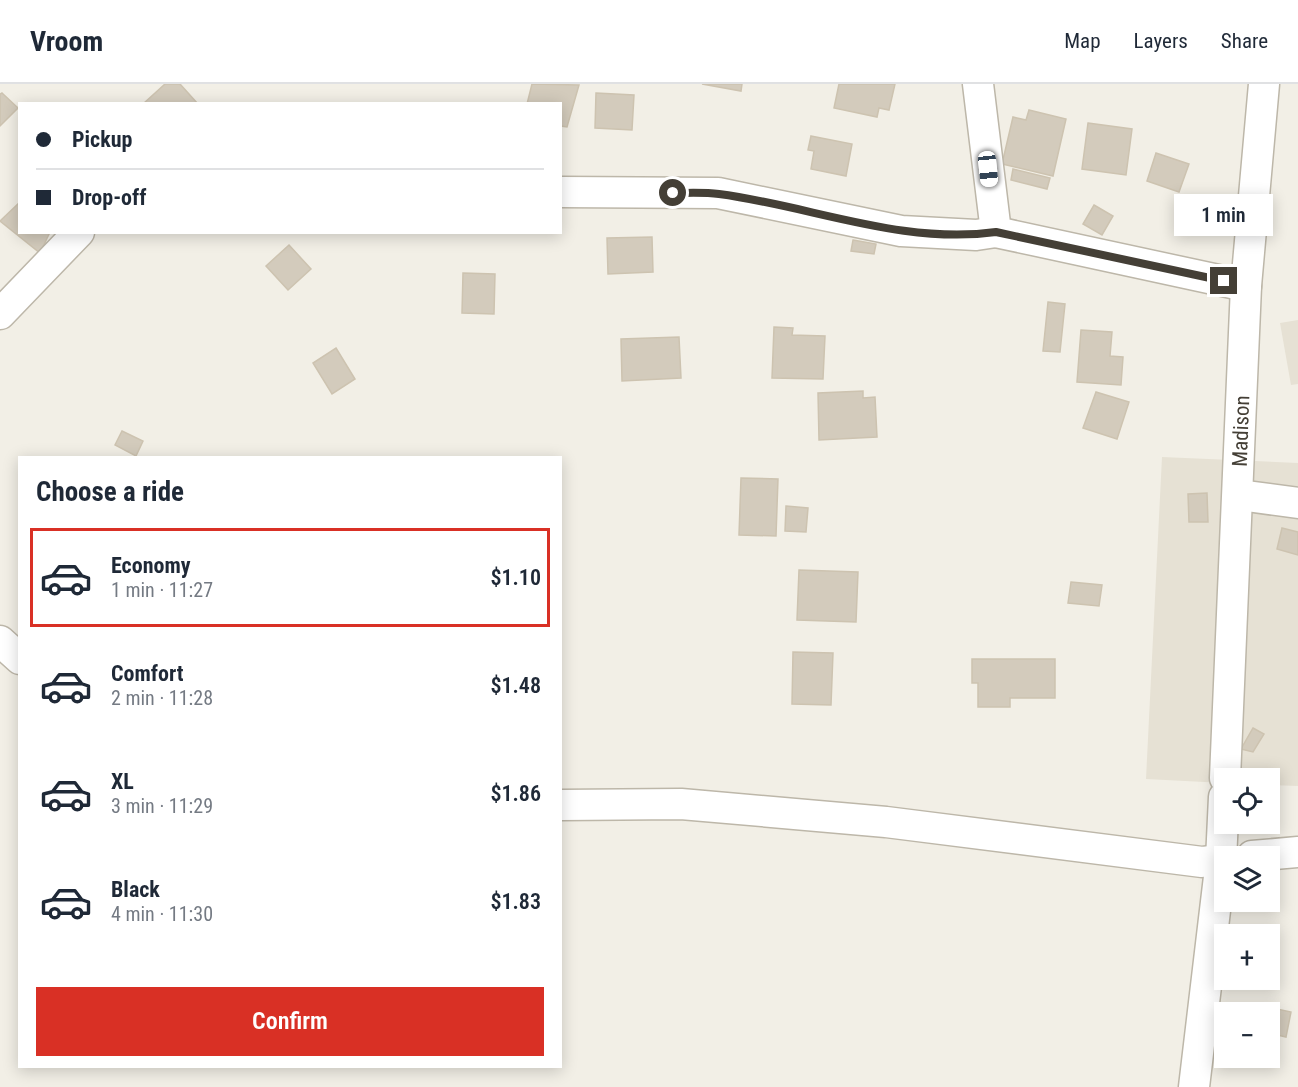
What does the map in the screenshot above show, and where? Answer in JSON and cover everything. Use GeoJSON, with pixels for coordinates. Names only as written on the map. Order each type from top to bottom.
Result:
{"type":"FeatureCollection","features":[{"type":"Feature","properties":{"kind":"street"},"geometry":{"type":"LineString","coordinates":[[978,84],[996,232]]}},
{"type":"Feature","properties":{"kind":"street","name":"Madison"},"geometry":{"type":"LineString","coordinates":[[1225,768],[1239,495],[1246,286],[1264,84]]}},
{"type":"Feature","properties":{"kind":"street"},"geometry":{"type":"LineString","coordinates":[[562,192],[718,193],[901,231],[976,235],[996,232],[1246,286]]}},
{"type":"Feature","properties":{"kind":"street"},"geometry":{"type":"LineString","coordinates":[[0,314],[77,234]]}},
{"type":"Feature","properties":{"kind":"street"},"geometry":{"type":"LineString","coordinates":[[1239,495],[1298,503]]}},
{"type":"Feature","properties":{"kind":"street"},"geometry":{"type":"LineString","coordinates":[[0,641],[18,657]]}},
{"type":"Feature","properties":{"kind":"street"},"geometry":{"type":"LineString","coordinates":[[562,805],[681,804],[886,822],[1202,861],[1214,860]]}},
{"type":"Feature","properties":{"kind":"street"},"geometry":{"type":"LineString","coordinates":[[1280,854],[1298,852]]}},
{"type":"Feature","properties":{"kind":"street"},"geometry":{"type":"LineString","coordinates":[[1194,1087],[1216,912]]}},
{"type":"Feature","properties":{"kind":"shaded area"},"geometry":{"type":"Polygon","coordinates":[[[1298,320],[1298,384],[1291,385],[1280,323],[1298,320]]]}},
{"type":"Feature","properties":{"kind":"shaded area"},"geometry":{"type":"Polygon","coordinates":[[[1162,457],[1298,463],[1298,786],[1280,785],[1280,768],[1214,768],[1214,782],[1146,779],[1162,457]]]}},
{"type":"Feature","properties":{"kind":"building"},"geometry":{"type":"Polygon","coordinates":[[[165,84],[180,84],[196,102],[145,102],[165,84]]]}},
{"type":"Feature","properties":{"kind":"building"},"geometry":{"type":"Polygon","coordinates":[[[532,84],[579,85],[567,127],[562,126],[562,102],[528,102],[532,84]]]}},
{"type":"Feature","properties":{"kind":"building"},"geometry":{"type":"Polygon","coordinates":[[[702,84],[742,84],[741,91],[702,84]]]}},
{"type":"Feature","properties":{"kind":"building"},"geometry":{"type":"Polygon","coordinates":[[[839,84],[895,84],[889,110],[879,108],[877,117],[834,108],[839,84]]]}},
{"type":"Feature","properties":{"kind":"building"},"geometry":{"type":"Polygon","coordinates":[[[2,93],[18,108],[0,126],[0,94],[2,93]]]}},
{"type":"Feature","properties":{"kind":"building"},"geometry":{"type":"Polygon","coordinates":[[[596,93],[634,95],[632,130],[595,128],[596,93]]]}},
{"type":"Feature","properties":{"kind":"building"},"geometry":{"type":"Polygon","coordinates":[[[1029,110],[1066,119],[1053,176],[1002,164],[1013,117],[1026,120],[1029,110]]]}},
{"type":"Feature","properties":{"kind":"building"},"geometry":{"type":"Polygon","coordinates":[[[1088,123],[1132,129],[1126,175],[1082,169],[1088,123]]]}},
{"type":"Feature","properties":{"kind":"building"},"geometry":{"type":"Polygon","coordinates":[[[811,136],[852,144],[846,176],[811,169],[814,151],[808,150],[811,136]]]}},
{"type":"Feature","properties":{"kind":"building"},"geometry":{"type":"Polygon","coordinates":[[[1156,153],[1189,164],[1179,192],[1147,181],[1156,153]]]}},
{"type":"Feature","properties":{"kind":"building"},"geometry":{"type":"Polygon","coordinates":[[[1013,169],[1050,178],[1047,189],[1011,180],[1013,169]]]}},
{"type":"Feature","properties":{"kind":"building"},"geometry":{"type":"Polygon","coordinates":[[[18,204],[18,234],[49,234],[40,253],[0,221],[18,204]]]}},
{"type":"Feature","properties":{"kind":"building"},"geometry":{"type":"Polygon","coordinates":[[[1094,205],[1113,216],[1102,235],[1083,224],[1094,205]]]}},
{"type":"Feature","properties":{"kind":"building"},"geometry":{"type":"Polygon","coordinates":[[[652,237],[653,272],[608,274],[607,238],[652,237]]]}},
{"type":"Feature","properties":{"kind":"building"},"geometry":{"type":"Polygon","coordinates":[[[853,240],[876,244],[874,254],[851,251],[853,240]]]}},
{"type":"Feature","properties":{"kind":"building"},"geometry":{"type":"Polygon","coordinates":[[[289,245],[311,269],[288,290],[266,266],[289,245]]]}},
{"type":"Feature","properties":{"kind":"building"},"geometry":{"type":"Polygon","coordinates":[[[463,273],[495,274],[494,314],[462,313],[463,273]]]}},
{"type":"Feature","properties":{"kind":"building"},"geometry":{"type":"Polygon","coordinates":[[[1048,302],[1065,304],[1060,352],[1043,351],[1048,302]]]}},
{"type":"Feature","properties":{"kind":"building"},"geometry":{"type":"Polygon","coordinates":[[[774,327],[793,328],[792,335],[825,336],[823,379],[772,378],[774,327]]]}},
{"type":"Feature","properties":{"kind":"building"},"geometry":{"type":"Polygon","coordinates":[[[1081,330],[1112,332],[1110,356],[1123,357],[1121,385],[1077,382],[1081,330]]]}},
{"type":"Feature","properties":{"kind":"building"},"geometry":{"type":"Polygon","coordinates":[[[679,337],[681,378],[622,381],[621,339],[679,337]]]}},
{"type":"Feature","properties":{"kind":"building"},"geometry":{"type":"Polygon","coordinates":[[[336,348],[355,379],[332,394],[313,363],[336,348]]]}},
{"type":"Feature","properties":{"kind":"building"},"geometry":{"type":"Polygon","coordinates":[[[863,391],[863,398],[875,397],[877,437],[819,440],[818,393],[863,391]]]}},
{"type":"Feature","properties":{"kind":"building"},"geometry":{"type":"Polygon","coordinates":[[[1096,392],[1129,402],[1117,439],[1083,428],[1096,392]]]}},
{"type":"Feature","properties":{"kind":"building"},"geometry":{"type":"Polygon","coordinates":[[[122,431],[143,441],[136,456],[115,445],[122,431]]]}},
{"type":"Feature","properties":{"kind":"building"},"geometry":{"type":"Polygon","coordinates":[[[741,478],[778,479],[776,536],[739,535],[741,478]]]}},
{"type":"Feature","properties":{"kind":"building"},"geometry":{"type":"Polygon","coordinates":[[[1207,493],[1208,522],[1189,522],[1188,494],[1207,493]]]}},
{"type":"Feature","properties":{"kind":"building"},"geometry":{"type":"Polygon","coordinates":[[[786,506],[808,508],[806,532],[785,531],[786,506]]]}},
{"type":"Feature","properties":{"kind":"building"},"geometry":{"type":"Polygon","coordinates":[[[1282,528],[1298,532],[1298,555],[1277,549],[1282,528]]]}},
{"type":"Feature","properties":{"kind":"building"},"geometry":{"type":"Polygon","coordinates":[[[799,570],[858,572],[856,622],[797,620],[799,570]]]}},
{"type":"Feature","properties":{"kind":"building"},"geometry":{"type":"Polygon","coordinates":[[[1071,582],[1102,585],[1099,606],[1068,603],[1071,582]]]}},
{"type":"Feature","properties":{"kind":"building"},"geometry":{"type":"Polygon","coordinates":[[[793,652],[833,653],[831,705],[792,704],[793,652]]]}},
{"type":"Feature","properties":{"kind":"building"},"geometry":{"type":"Polygon","coordinates":[[[972,659],[1055,659],[1055,698],[1010,698],[1010,707],[978,707],[978,683],[972,683],[972,659]]]}},
{"type":"Feature","properties":{"kind":"building"},"geometry":{"type":"Polygon","coordinates":[[[1253,728],[1264,734],[1253,752],[1241,749],[1253,728]]]}},
{"type":"Feature","properties":{"kind":"building"},"geometry":{"type":"Polygon","coordinates":[[[1280,1010],[1291,1012],[1286,1037],[1280,1036],[1280,1010]]]}},
{"type":"Feature","properties":{"kind":"route"},"geometry":{"type":"LineString","coordinates":[[673,193],[718,193],[901,231],[976,235],[996,232],[1224,281]]}}]}
